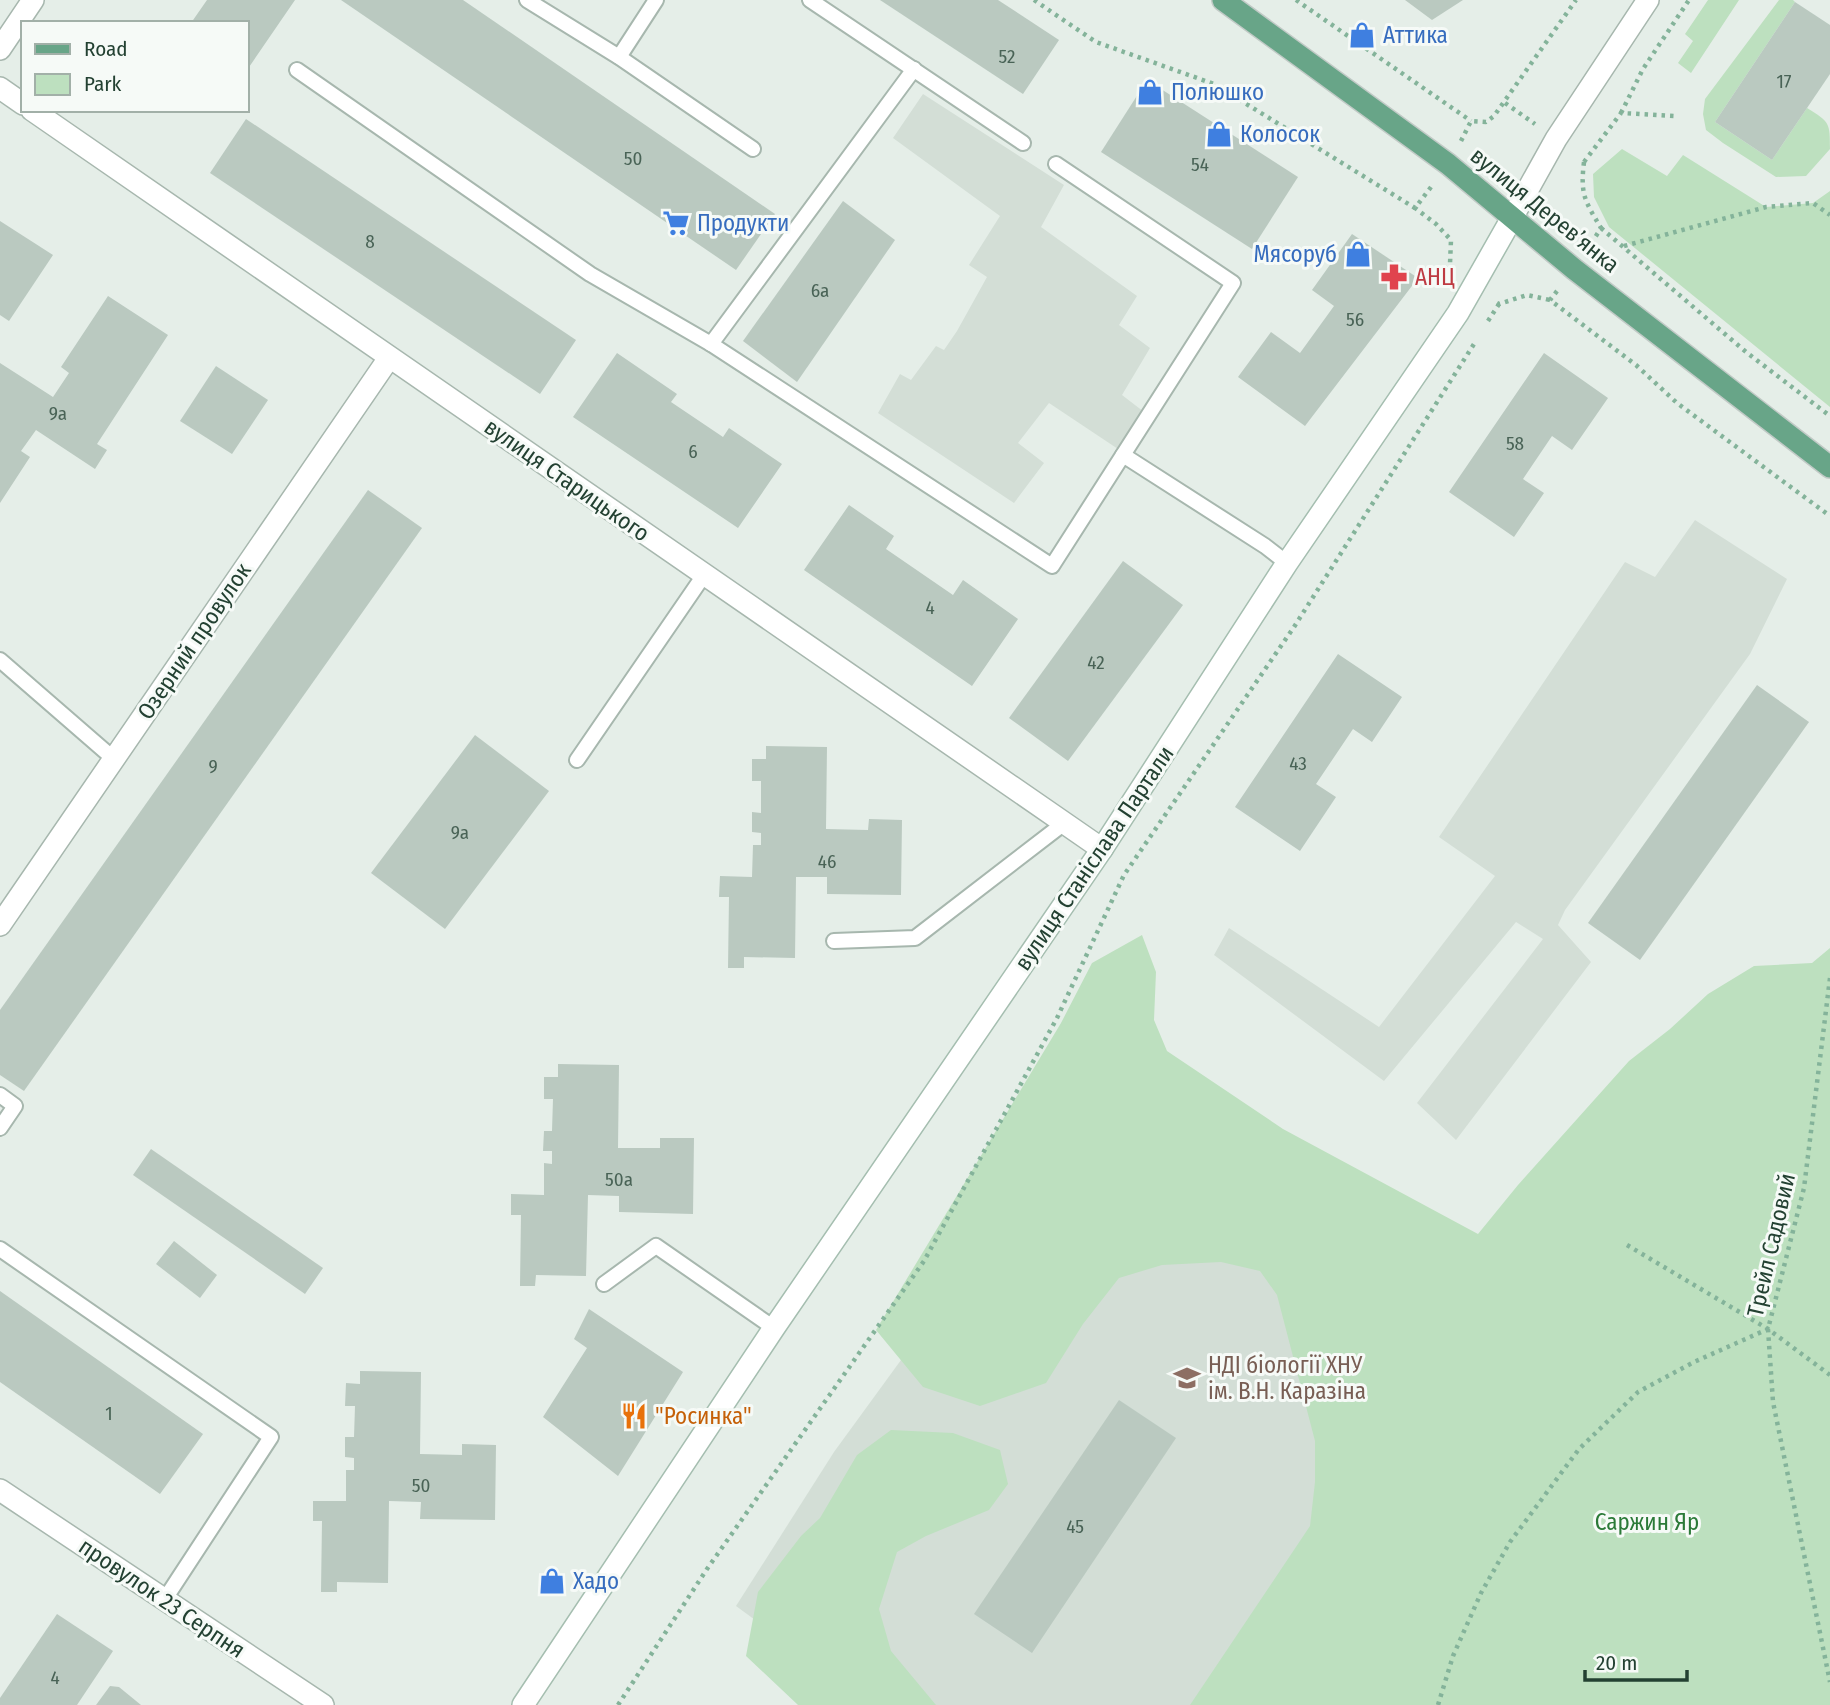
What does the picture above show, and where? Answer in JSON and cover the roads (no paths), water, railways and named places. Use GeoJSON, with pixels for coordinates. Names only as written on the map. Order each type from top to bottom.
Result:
{"type":"FeatureCollection","features":[{"type":"Feature","properties":{"kind":"main road","name":"вулиця Дерев’янка"},"geometry":{"type":"LineString","coordinates":[[1223,0],[1448,164],[1574,269],[1830,467]]}},
{"type":"Feature","properties":{"kind":"street"},"geometry":{"type":"LineString","coordinates":[[0,49],[33,0]]}},
{"type":"Feature","properties":{"kind":"street","name":"вулиця Станіслава Партали"},"geometry":{"type":"LineString","coordinates":[[523,1705],[774,1328],[1102,849],[1287,563],[1458,313],[1556,139],[1648,0]]}},
{"type":"Feature","properties":{"kind":"street"},"geometry":{"type":"LineString","coordinates":[[0,88],[21,103]]}},
{"type":"Feature","properties":{"kind":"street","name":"вулиця Старицького"},"geometry":{"type":"LineString","coordinates":[[35,112],[1102,849]]}},
{"type":"Feature","properties":{"kind":"street","name":"Озерний провулок"},"geometry":{"type":"LineString","coordinates":[[0,925],[389,358]]}},
{"type":"Feature","properties":{"kind":"street","name":"провулок 23 Серпня"},"geometry":{"type":"LineString","coordinates":[[0,1490],[318,1704]]}},
{"type":"Feature","properties":{"kind":"lane"},"geometry":{"type":"LineString","coordinates":[[527,0],[619,57],[753,149]]}},
{"type":"Feature","properties":{"kind":"lane"},"geometry":{"type":"LineString","coordinates":[[619,57],[656,0]]}},
{"type":"Feature","properties":{"kind":"lane"},"geometry":{"type":"LineString","coordinates":[[810,0],[1023,143]]}},
{"type":"Feature","properties":{"kind":"lane"},"geometry":{"type":"LineString","coordinates":[[711,344],[914,69]]}},
{"type":"Feature","properties":{"kind":"lane"},"geometry":{"type":"LineString","coordinates":[[297,71],[590,274],[711,344],[1052,566],[1233,283],[1056,164]]}},
{"type":"Feature","properties":{"kind":"lane"},"geometry":{"type":"LineString","coordinates":[[1123,456],[1265,546],[1287,563]]}},
{"type":"Feature","properties":{"kind":"lane"},"geometry":{"type":"LineString","coordinates":[[577,760],[704,575]]}},
{"type":"Feature","properties":{"kind":"lane"},"geometry":{"type":"LineString","coordinates":[[0,660],[114,759]]}},
{"type":"Feature","properties":{"kind":"lane"},"geometry":{"type":"LineString","coordinates":[[834,941],[915,938],[1063,824]]}},
{"type":"Feature","properties":{"kind":"lane"},"geometry":{"type":"LineString","coordinates":[[0,1095],[15,1105],[0,1128]]}},
{"type":"Feature","properties":{"kind":"lane"},"geometry":{"type":"LineString","coordinates":[[604,1284],[656,1246],[774,1328]]}},
{"type":"Feature","properties":{"kind":"lane"},"geometry":{"type":"LineString","coordinates":[[0,1249],[271,1437],[165,1600]]}},
{"type":"Feature","properties":{"kind":"place","name":"Аттика"},"geometry":{"type":"Point","coordinates":[1362,35]}},
{"type":"Feature","properties":{"kind":"place","name":"Полюшко"},"geometry":{"type":"Point","coordinates":[1150,92]}},
{"type":"Feature","properties":{"kind":"place","name":"Колосок"},"geometry":{"type":"Point","coordinates":[1219,134]}},
{"type":"Feature","properties":{"kind":"place","name":"Продукти"},"geometry":{"type":"Point","coordinates":[676,223]}},
{"type":"Feature","properties":{"kind":"place","name":"Мясоруб"},"geometry":{"type":"Point","coordinates":[1358,254]}},
{"type":"Feature","properties":{"kind":"place","name":"АНЦ"},"geometry":{"type":"Point","coordinates":[1394,277]}},
{"type":"Feature","properties":{"kind":"place","name":"НДІ біології ХНУ ім. В.Н. Каразіна"},"geometry":{"type":"Point","coordinates":[1187,1378]}},
{"type":"Feature","properties":{"kind":"place","name":"\"Росинка\""},"geometry":{"type":"Point","coordinates":[634,1416]}},
{"type":"Feature","properties":{"kind":"place","name":"Хадо"},"geometry":{"type":"Point","coordinates":[552,1581]}},
{"type":"Feature","properties":{"kind":"park label","name":"Саржин Яр"},"geometry":{"type":"Point","coordinates":[1647,1522]}}]}
